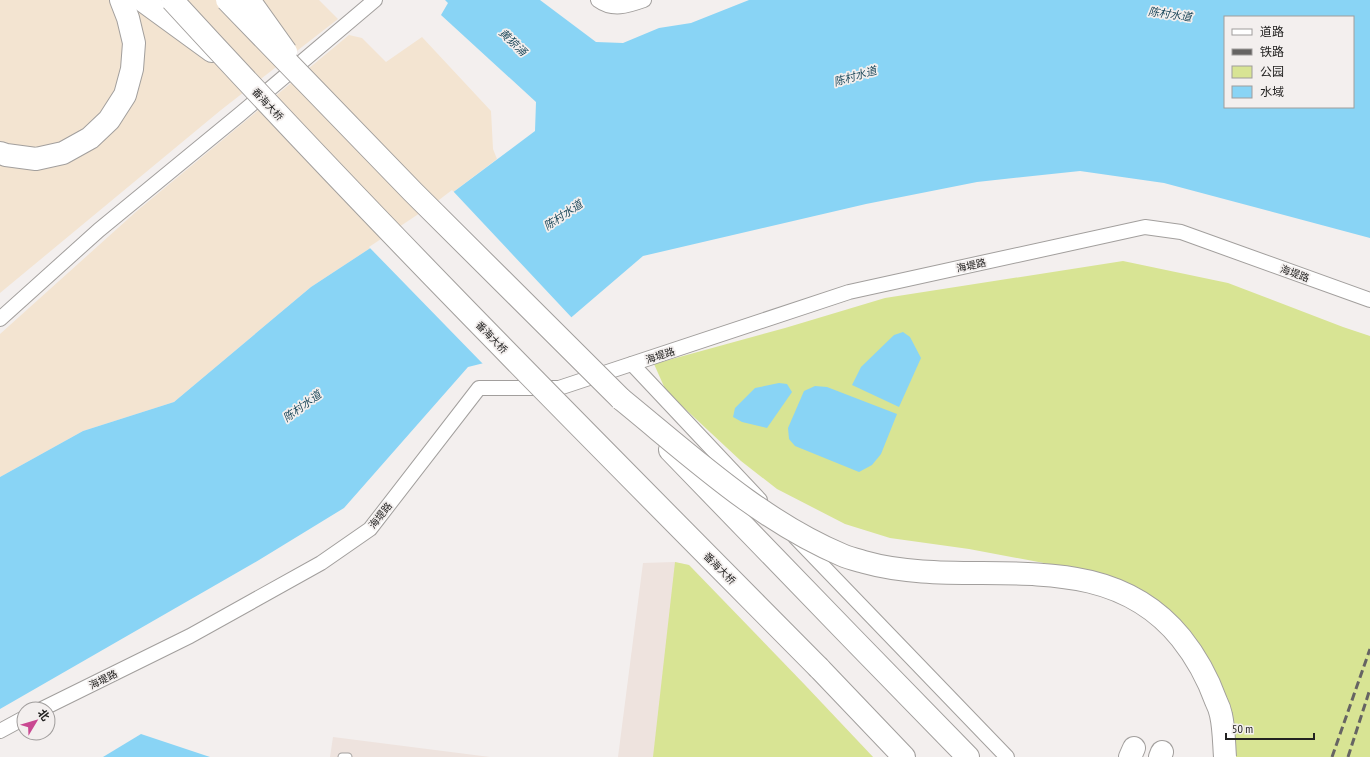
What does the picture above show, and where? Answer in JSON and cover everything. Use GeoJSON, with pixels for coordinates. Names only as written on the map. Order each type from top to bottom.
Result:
{"type":"FeatureCollection","features":[{"type":"Feature","properties":{"kind":"main road"},"geometry":{"type":"LineString","coordinates":[[0,153],[36,159],[63,153],[90,138],[109,120],[125,96],[132,69],[134,43],[128,18],[121,0]]}},
{"type":"Feature","properties":{"kind":"main road"},"geometry":{"type":"LineString","coordinates":[[142,0],[234,68]]}},
{"type":"Feature","properties":{"kind":"main road","name":"番海大桥"},"geometry":{"type":"LineString","coordinates":[[172,0],[234,68],[494,339],[820,668],[904,757]]}},
{"type":"Feature","properties":{"kind":"main road"},"geometry":{"type":"LineString","coordinates":[[227,0],[413,192],[621,399],[968,757]]}},
{"type":"Feature","properties":{"kind":"main road"},"geometry":{"type":"LineString","coordinates":[[249,0],[315,92]]}},
{"type":"Feature","properties":{"kind":"main road"},"geometry":{"type":"LineString","coordinates":[[621,399],[735,492],[772,518],[843,556],[879,566],[920,572],[1030,574],[1070,577],[1096,582],[1123,592],[1153,609],[1175,630],[1195,656],[1210,682],[1222,715],[1224,757]]}},
{"type":"Feature","properties":{"kind":"street"},"geometry":{"type":"LineString","coordinates":[[0,319],[99,230],[240,115],[375,0]]}},
{"type":"Feature","properties":{"kind":"street"},"geometry":{"type":"LineString","coordinates":[[598,0],[605,5],[624,7],[644,0]]}},
{"type":"Feature","properties":{"kind":"street","name":"海堤路"},"geometry":{"type":"LineString","coordinates":[[56,702],[190,636],[320,563],[370,529],[478,388],[558,388],[849,292],[1145,227],[1181,232],[1370,300]]}},
{"type":"Feature","properties":{"kind":"street"},"geometry":{"type":"LineString","coordinates":[[632,364],[823,567],[1007,757]]}},
{"type":"Feature","properties":{"kind":"street"},"geometry":{"type":"LineString","coordinates":[[0,731],[16,722]]}},
{"type":"Feature","properties":{"kind":"lane"},"geometry":{"type":"LineString","coordinates":[[342,757],[348,757]]}},
{"type":"Feature","properties":{"kind":"shaded area"},"geometry":{"type":"Polygon","coordinates":[[[0,0],[319,0],[338,19],[221,110],[0,293],[0,0]]]}},
{"type":"Feature","properties":{"kind":"shaded area"},"geometry":{"type":"Polygon","coordinates":[[[349,35],[362,38],[386,62],[422,37],[491,111],[493,149],[497,159],[436,205],[311,287],[174,402],[83,431],[0,477],[0,334],[138,210],[349,35]]]}},
{"type":"Feature","properties":{"kind":"shaded area"},"geometry":{"type":"Polygon","coordinates":[[[674,562],[689,565],[873,757],[618,757],[643,563],[674,562]]]}},
{"type":"Feature","properties":{"kind":"shaded area"},"geometry":{"type":"Polygon","coordinates":[[[333,737],[490,757],[330,757],[333,737]]]}},
{"type":"Feature","properties":{"kind":"green space"},"geometry":{"type":"Polygon","coordinates":[[[1123,261],[1228,283],[1370,336],[1370,757],[1235,757],[1213,666],[1187,628],[1152,599],[1081,570],[969,549],[890,538],[845,524],[777,489],[741,461],[666,391],[654,364],[785,328],[885,298],[1123,261]]]}},
{"type":"Feature","properties":{"kind":"green space"},"geometry":{"type":"Polygon","coordinates":[[[675,562],[689,565],[873,757],[653,757],[675,562]]]}},
{"type":"Feature","properties":{"kind":"water"},"geometry":{"type":"Polygon","coordinates":[[[445,0],[540,0],[596,42],[623,43],[659,28],[691,23],[749,0],[1370,0],[1370,238],[1164,183],[1080,171],[977,182],[866,204],[643,256],[532,351],[468,367],[344,508],[259,560],[0,709],[0,477],[83,431],[174,402],[311,287],[436,205],[535,131],[536,102],[441,15],[448,3],[445,0]]]}},
{"type":"Feature","properties":{"kind":"water"},"geometry":{"type":"Polygon","coordinates":[[[903,332],[910,337],[921,358],[899,407],[852,385],[861,367],[894,335],[903,332]]]}},
{"type":"Feature","properties":{"kind":"water"},"geometry":{"type":"Polygon","coordinates":[[[779,383],[787,384],[792,392],[767,428],[742,422],[733,417],[735,408],[755,388],[779,383]]]}},
{"type":"Feature","properties":{"kind":"water"},"geometry":{"type":"Polygon","coordinates":[[[815,386],[827,387],[897,414],[881,454],[872,465],[859,472],[795,446],[789,439],[788,428],[804,391],[815,386]]]}},
{"type":"Feature","properties":{"kind":"water"},"geometry":{"type":"Polygon","coordinates":[[[141,734],[210,757],[103,757],[141,734]]]}},
{"type":"Feature","properties":{"kind":"pier"},"geometry":{"type":"Polygon","coordinates":[[[452,190],[573,319],[533,353],[484,365],[369,247],[452,190]]]}},
{"type":"Feature","properties":{"kind":"railway"},"geometry":{"type":"LineString","coordinates":[[1332,757],[1370,649]]}},
{"type":"Feature","properties":{"kind":"railway"},"geometry":{"type":"LineString","coordinates":[[1348,757],[1370,689]]}},
{"type":"Feature","properties":{"kind":"water label","name":"陈村水道"},"geometry":{"type":"Point","coordinates":[1170,14]}},
{"type":"Feature","properties":{"kind":"water label","name":"黄猄涌"},"geometry":{"type":"Point","coordinates":[513,42]}},
{"type":"Feature","properties":{"kind":"water label","name":"陈村水道"},"geometry":{"type":"Point","coordinates":[855,76]}},
{"type":"Feature","properties":{"kind":"water label","name":"陈村水道"},"geometry":{"type":"Point","coordinates":[563,215]}},
{"type":"Feature","properties":{"kind":"water label","name":"陈村水道"},"geometry":{"type":"Point","coordinates":[302,406]}}]}
